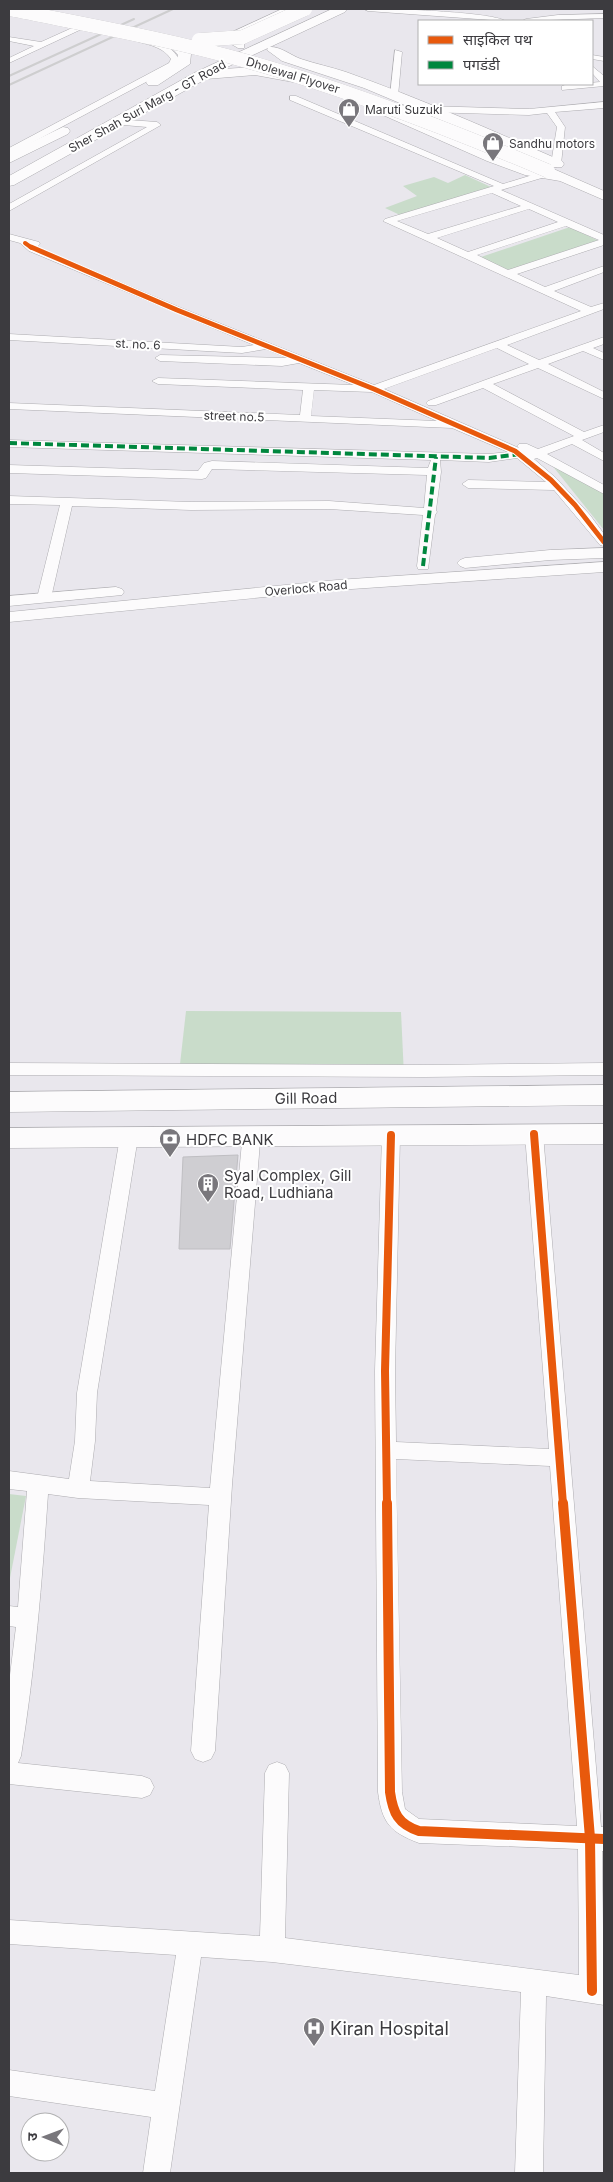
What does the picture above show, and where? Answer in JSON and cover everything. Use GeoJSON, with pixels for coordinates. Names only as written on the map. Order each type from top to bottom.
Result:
{"type":"FeatureCollection","features":[{"type":"Feature","properties":{"kind":"main road","name":"Dholewal Flyover"},"geometry":{"type":"LineString","coordinates":[[26,9],[178,41],[342,90],[463,134],[558,172]]}},
{"type":"Feature","properties":{"kind":"main road"},"geometry":{"type":"LineString","coordinates":[[9,160],[179,68],[186,59],[178,41],[243,37],[305,9]]}},
{"type":"Feature","properties":{"kind":"main road","name":"Sher Shah Suri Marg - GT Road"},"geometry":{"type":"LineString","coordinates":[[9,170],[155,90],[247,48],[321,9]]}},
{"type":"Feature","properties":{"kind":"main road","name":"Sher Shah Suri Marg - GT Road"},"geometry":{"type":"LineString","coordinates":[[247,48],[269,42],[341,9]]}},
{"type":"Feature","properties":{"kind":"main road","name":"Dholewal Flyover"},"geometry":{"type":"LineString","coordinates":[[9,11],[178,41]]}},
{"type":"Feature","properties":{"kind":"main road"},"geometry":{"type":"LineString","coordinates":[[269,42],[271,48],[277,54],[285,58]]}},
{"type":"Feature","properties":{"kind":"main road"},"geometry":{"type":"LineString","coordinates":[[247,48],[334,73],[426,109],[604,196]]}},
{"type":"Feature","properties":{"kind":"main road"},"geometry":{"type":"LineString","coordinates":[[222,60],[300,80],[341,94],[492,158],[530,172],[558,172],[604,188]]}},
{"type":"Feature","properties":{"kind":"main road","name":"Sher Shah Suri Marg - GT Road"},"geometry":{"type":"LineString","coordinates":[[9,182],[201,76],[222,60]]}},
{"type":"Feature","properties":{"kind":"main road"},"geometry":{"type":"LineString","coordinates":[[201,76],[230,72],[269,72]]}},
{"type":"Feature","properties":{"kind":"main road","name":"Gill Road"},"geometry":{"type":"LineString","coordinates":[[9,1102],[604,1095]]}},
{"type":"Feature","properties":{"kind":"main road"},"geometry":{"type":"LineString","coordinates":[[9,1138],[604,1134]]}},
{"type":"Feature","properties":{"kind":"street"},"geometry":{"type":"LineString","coordinates":[[247,48],[230,40],[230,37],[288,9]]}},
{"type":"Feature","properties":{"kind":"street"},"geometry":{"type":"LineString","coordinates":[[368,9],[496,20]]}},
{"type":"Feature","properties":{"kind":"street"},"geometry":{"type":"LineString","coordinates":[[482,9],[485,18]]}},
{"type":"Feature","properties":{"kind":"street"},"geometry":{"type":"LineString","coordinates":[[545,10],[558,17]]}},
{"type":"Feature","properties":{"kind":"street"},"geometry":{"type":"LineString","coordinates":[[9,11],[80,27],[9,61]]}},
{"type":"Feature","properties":{"kind":"street"},"geometry":{"type":"LineString","coordinates":[[534,20],[558,17],[604,16]]}},
{"type":"Feature","properties":{"kind":"street"},"geometry":{"type":"LineString","coordinates":[[9,152],[169,67],[176,59],[173,53],[161,46],[130,38]]}},
{"type":"Feature","properties":{"kind":"street"},"geometry":{"type":"LineString","coordinates":[[9,39],[42,45]]}},
{"type":"Feature","properties":{"kind":"street"},"geometry":{"type":"LineString","coordinates":[[394,96],[398,52]]}},
{"type":"Feature","properties":{"kind":"street"},"geometry":{"type":"LineString","coordinates":[[426,109],[550,111],[572,95],[604,81],[593,70]]}},
{"type":"Feature","properties":{"kind":"street"},"geometry":{"type":"LineString","coordinates":[[572,95],[604,105]]}},
{"type":"Feature","properties":{"kind":"street"},"geometry":{"type":"LineString","coordinates":[[293,98],[498,188],[530,206],[569,222],[604,240]]}},
{"type":"Feature","properties":{"kind":"street"},"geometry":{"type":"LineString","coordinates":[[550,111],[561,127],[558,172],[498,188],[388,222],[468,255],[590,311]]}},
{"type":"Feature","properties":{"kind":"street"},"geometry":{"type":"LineString","coordinates":[[9,208],[157,125],[115,122]]}},
{"type":"Feature","properties":{"kind":"street"},"geometry":{"type":"LineString","coordinates":[[428,238],[530,206]]}},
{"type":"Feature","properties":{"kind":"street"},"geometry":{"type":"LineString","coordinates":[[468,255],[569,222]]}},
{"type":"Feature","properties":{"kind":"street"},"geometry":{"type":"LineString","coordinates":[[9,237],[25,243],[40,245],[76,258],[390,383],[539,454],[604,490]]}},
{"type":"Feature","properties":{"kind":"street"},"geometry":{"type":"LineString","coordinates":[[508,273],[604,240]]}},
{"type":"Feature","properties":{"kind":"street"},"geometry":{"type":"LineString","coordinates":[[25,243],[33,249],[459,425],[524,456],[556,486],[591,524],[604,542]]}},
{"type":"Feature","properties":{"kind":"street"},"geometry":{"type":"LineString","coordinates":[[546,290],[604,269]]}},
{"type":"Feature","properties":{"kind":"street"},"geometry":{"type":"LineString","coordinates":[[158,381],[374,389],[604,306]]}},
{"type":"Feature","properties":{"kind":"street","name":"st. no. 6"},"geometry":{"type":"LineString","coordinates":[[9,337],[242,350],[267,346]]}},
{"type":"Feature","properties":{"kind":"street"},"geometry":{"type":"LineString","coordinates":[[432,403],[604,340]]}},
{"type":"Feature","properties":{"kind":"street"},"geometry":{"type":"LineString","coordinates":[[497,344],[604,396]]}},
{"type":"Feature","properties":{"kind":"street"},"geometry":{"type":"LineString","coordinates":[[584,348],[604,357]]}},
{"type":"Feature","properties":{"kind":"street"},"geometry":{"type":"LineString","coordinates":[[160,358],[274,363],[292,362],[300,359]]}},
{"type":"Feature","properties":{"kind":"street"},"geometry":{"type":"LineString","coordinates":[[484,384],[580,439],[604,458]]}},
{"type":"Feature","properties":{"kind":"street"},"geometry":{"type":"LineString","coordinates":[[304,419],[309,388]]}},
{"type":"Feature","properties":{"kind":"street","name":"street no.5"},"geometry":{"type":"LineString","coordinates":[[9,406],[459,425]]}},
{"type":"Feature","properties":{"kind":"street"},"geometry":{"type":"LineString","coordinates":[[9,443],[489,458],[539,454],[604,428]]}},
{"type":"Feature","properties":{"kind":"street"},"geometry":{"type":"LineString","coordinates":[[423,566],[431,512],[436,457]]}},
{"type":"Feature","properties":{"kind":"street"},"geometry":{"type":"LineString","coordinates":[[9,469],[196,475],[204,474],[208,466],[212,465],[435,472]]}},
{"type":"Feature","properties":{"kind":"street"},"geometry":{"type":"LineString","coordinates":[[468,484],[556,486]]}},
{"type":"Feature","properties":{"kind":"street"},"geometry":{"type":"LineString","coordinates":[[9,500],[191,506],[329,505],[431,512]]}},
{"type":"Feature","properties":{"kind":"street"},"geometry":{"type":"LineString","coordinates":[[44,598],[67,501]]}},
{"type":"Feature","properties":{"kind":"street","name":"Overlock Road"},"geometry":{"type":"LineString","coordinates":[[9,601],[550,555],[604,553]]}},
{"type":"Feature","properties":{"kind":"street","name":"Overlock Road"},"geometry":{"type":"LineString","coordinates":[[9,617],[336,585],[604,567]]}},
{"type":"Feature","properties":{"kind":"street"},"geometry":{"type":"LineString","coordinates":[[9,1069],[424,1071],[604,1069]]}},
{"type":"Feature","properties":{"kind":"street"},"geometry":{"type":"LineString","coordinates":[[9,1932],[272,1949],[534,1981],[598,1992],[597,1839],[560,1458],[534,1134]]}},
{"type":"Feature","properties":{"kind":"street"},"geometry":{"type":"LineString","coordinates":[[203,1751],[250,1135]]}},
{"type":"Feature","properties":{"kind":"street"},"geometry":{"type":"LineString","coordinates":[[391,1135],[385,1371],[390,1792],[396,1818],[405,1827],[419,1831],[597,1839]]}},
{"type":"Feature","properties":{"kind":"street"},"geometry":{"type":"LineString","coordinates":[[78,1489],[85,1442],[87,1393],[130,1137]]}},
{"type":"Feature","properties":{"kind":"street"},"geometry":{"type":"LineString","coordinates":[[386,1450],[560,1458]]}},
{"type":"Feature","properties":{"kind":"street"},"geometry":{"type":"LineString","coordinates":[[9,1480],[78,1489],[221,1497]]}},
{"type":"Feature","properties":{"kind":"street"},"geometry":{"type":"LineString","coordinates":[[9,1756],[18,1701],[19,1617],[38,1484]]}},
{"type":"Feature","properties":{"kind":"street"},"geometry":{"type":"LineString","coordinates":[[9,1773],[142,1787]]}},
{"type":"Feature","properties":{"kind":"street"},"geometry":{"type":"LineString","coordinates":[[272,1949],[277,1773]]}},
{"type":"Feature","properties":{"kind":"street"},"geometry":{"type":"LineString","coordinates":[[156,2173],[190,1945]]}},
{"type":"Feature","properties":{"kind":"street"},"geometry":{"type":"LineString","coordinates":[[529,2173],[534,1981]]}},
{"type":"Feature","properties":{"kind":"street"},"geometry":{"type":"LineString","coordinates":[[9,2083],[166,2106]]}},
{"type":"Feature","properties":{"kind":"green space"},"geometry":{"type":"Polygon","coordinates":[[[465,175],[491,187],[400,215],[385,208],[417,196],[403,186],[434,177],[448,183],[465,175]]]}},
{"type":"Feature","properties":{"kind":"green space"},"geometry":{"type":"Polygon","coordinates":[[[570,227],[599,241],[514,274],[478,258],[570,227]]]}},
{"type":"Feature","properties":{"kind":"green space"},"geometry":{"type":"Polygon","coordinates":[[[551,464],[604,494],[604,530],[551,464]]]}},
{"type":"Feature","properties":{"kind":"green space"},"geometry":{"type":"Polygon","coordinates":[[[186,1011],[401,1012],[404,1076],[179,1073],[186,1011]]]}},
{"type":"Feature","properties":{"kind":"green space"},"geometry":{"type":"Polygon","coordinates":[[[9,1494],[26,1496],[9,1583],[9,1494]]]}},
{"type":"Feature","properties":{"kind":"building","name":"Syal Complex, Gill Road, Ludhiana"},"geometry":{"type":"Polygon","coordinates":[[[238,1155],[230,1249],[179,1249],[183,1157],[238,1155]]]}},
{"type":"Feature","properties":{"kind":"railway"},"geometry":{"type":"LineString","coordinates":[[9,85],[173,9]]}},
{"type":"Feature","properties":{"kind":"railway"},"geometry":{"type":"LineString","coordinates":[[9,76],[134,19]]}},
{"type":"Feature","properties":{"kind":"marked path"},"geometry":{"type":"LineString","coordinates":[[9,443],[489,458],[521,454]]}},
{"type":"Feature","properties":{"kind":"marked path"},"geometry":{"type":"LineString","coordinates":[[423,566],[436,457]]}},
{"type":"Feature","properties":{"kind":"cycle path"},"geometry":{"type":"LineString","coordinates":[[25,243],[33,249],[177,310],[374,389],[515,451],[551,480],[575,505],[604,542]]}},
{"type":"Feature","properties":{"kind":"cycle path"},"geometry":{"type":"LineString","coordinates":[[534,1134],[590,1838],[592,1991]]}},
{"type":"Feature","properties":{"kind":"cycle path"},"geometry":{"type":"LineString","coordinates":[[391,1135],[385,1371],[390,1792],[394,1813],[405,1825],[419,1831],[604,1839]]}},
{"type":"Feature","properties":{"kind":"place","name":"Maruti Suzuki"},"geometry":{"type":"Point","coordinates":[349,128]}},
{"type":"Feature","properties":{"kind":"place","name":"Sandhu motors"},"geometry":{"type":"Point","coordinates":[493,162]}},
{"type":"Feature","properties":{"kind":"place","name":"HDFC BANK"},"geometry":{"type":"Point","coordinates":[170,1158]}},
{"type":"Feature","properties":{"kind":"place","name":"Syal Complex, Gill Road, Ludhiana"},"geometry":{"type":"Point","coordinates":[208,1203]}},
{"type":"Feature","properties":{"kind":"place","name":"Kiran Hospital"},"geometry":{"type":"Point","coordinates":[314,2047]}}]}
